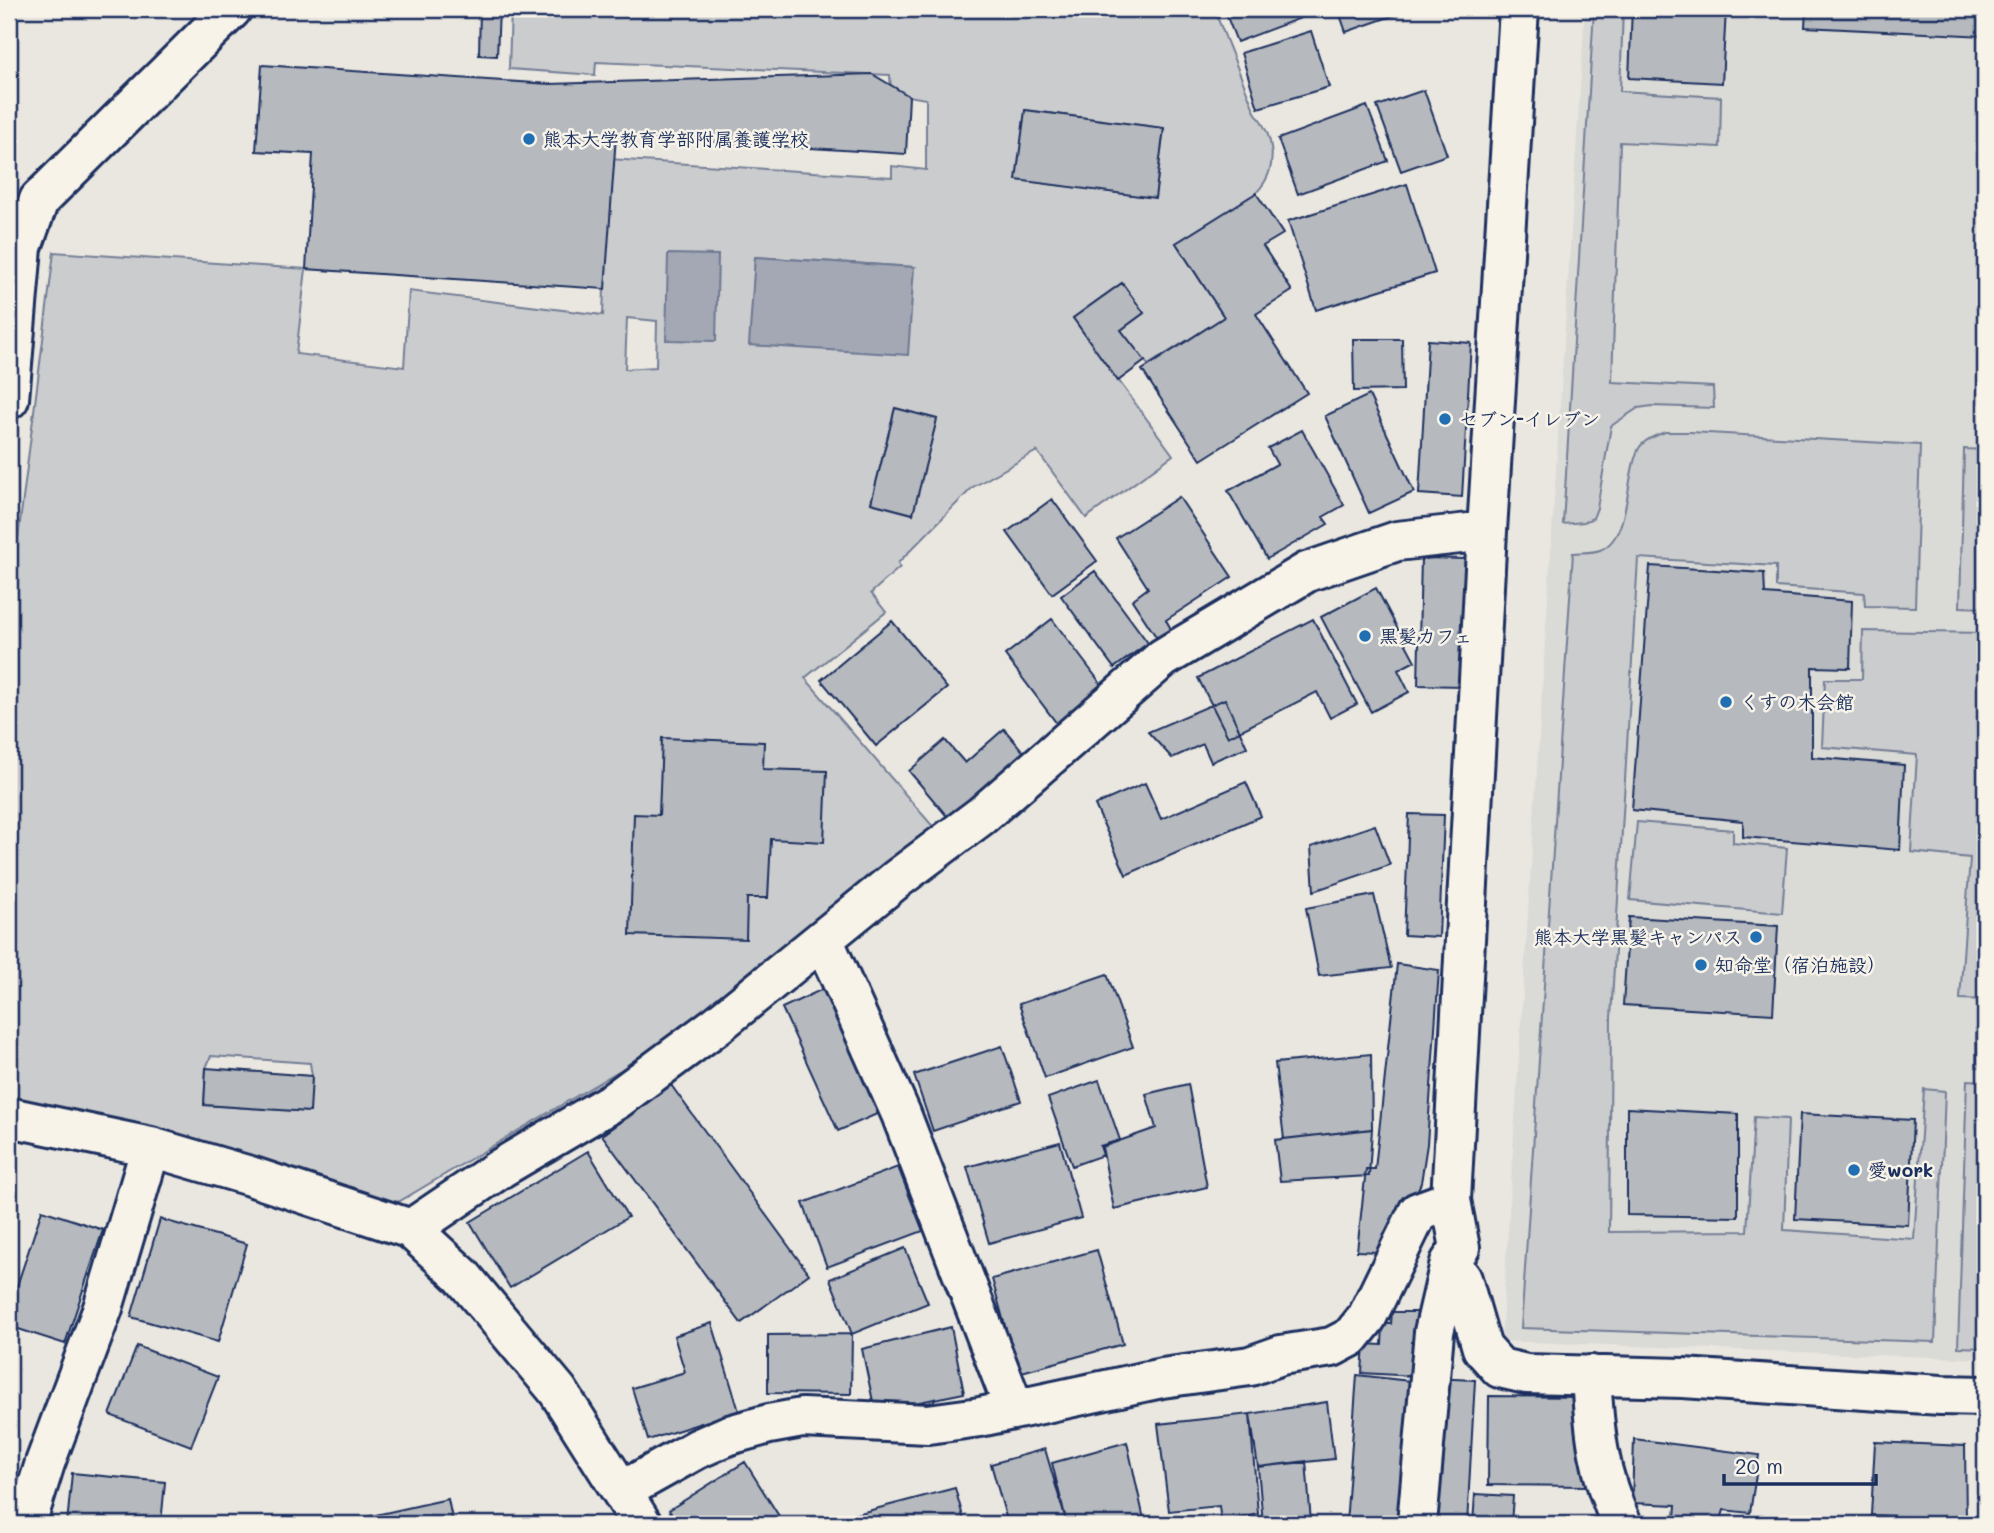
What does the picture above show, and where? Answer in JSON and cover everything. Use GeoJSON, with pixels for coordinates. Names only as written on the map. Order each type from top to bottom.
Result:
{"type":"FeatureCollection","features":[{"type":"Feature","properties":{"kind":"street"},"geometry":{"type":"LineString","coordinates":[[9,399],[22,247],[39,200],[232,9]]}},
{"type":"Feature","properties":{"kind":"street"},"geometry":{"type":"LineString","coordinates":[[1417,1524],[1430,1355],[1450,1263],[1460,1248],[1451,1200],[1487,531],[1519,9]]}},
{"type":"Feature","properties":{"kind":"street"},"geometry":{"type":"LineString","coordinates":[[411,1229],[501,1168],[616,1100],[717,1025],[897,879],[981,816],[1163,659],[1307,572],[1397,541],[1487,531]]}},
{"type":"Feature","properties":{"kind":"street"},"geometry":{"type":"LineString","coordinates":[[823,939],[901,1114],[1014,1408]]}},
{"type":"Feature","properties":{"kind":"street"},"geometry":{"type":"LineString","coordinates":[[9,1117],[150,1147],[250,1176],[411,1229],[462,1276],[558,1391],[642,1524]]}},
{"type":"Feature","properties":{"kind":"street"},"geometry":{"type":"LineString","coordinates":[[26,1524],[45,1463],[103,1308],[150,1147]]}},
{"type":"Feature","properties":{"kind":"street"},"geometry":{"type":"LineString","coordinates":[[622,1491],[697,1449],[729,1435],[769,1424],[802,1418],[928,1424],[980,1417],[1162,1378],[1250,1366],[1281,1355],[1332,1346],[1350,1338],[1367,1317],[1418,1212],[1451,1200]]}},
{"type":"Feature","properties":{"kind":"street"},"geometry":{"type":"LineString","coordinates":[[1450,1263],[1462,1279],[1482,1348],[1500,1368],[1526,1374],[1684,1378],[1985,1396]]}},
{"type":"Feature","properties":{"kind":"street"},"geometry":{"type":"LineString","coordinates":[[1591,1376],[1599,1459],[1608,1496],[1622,1524]]}},
{"type":"Feature","properties":{"kind":"shaded area"},"geometry":{"type":"Polygon","coordinates":[[[511,9],[1214,9],[1255,112],[1267,131],[1272,153],[1271,163],[1264,184],[1256,193],[1176,243],[1224,317],[1148,365],[1121,330],[1144,313],[1122,283],[1073,318],[1173,455],[1086,518],[1037,451],[973,487],[898,563],[900,567],[871,593],[886,612],[805,678],[936,830],[704,1012],[627,1066],[400,1201],[388,1203],[9,1099],[9,610],[54,252],[306,269],[296,354],[404,367],[409,291],[603,315],[609,159],[892,177],[892,166],[926,170],[926,99],[891,93],[890,75],[596,62],[595,75],[509,69],[511,9]],[[1026,110],[1017,180],[1155,198],[1164,128],[1026,110]],[[755,257],[750,345],[914,267],[755,257]],[[627,318],[625,369],[656,367],[657,321],[627,318]],[[895,408],[871,503],[912,514],[937,419],[895,408]],[[211,1056],[206,1068],[204,1105],[309,1112],[312,1076],[310,1063],[211,1056]]]}},
{"type":"Feature","properties":{"kind":"shaded area","name":"熊本大学黒髪キャンパス"},"geometry":{"type":"Polygon","coordinates":[[[1585,9],[1985,9],[1985,1359],[1501,1341],[1585,9]]]}},
{"type":"Feature","properties":{"kind":"shaded area"},"geometry":{"type":"Polygon","coordinates":[[[1594,9],[1623,9],[1620,91],[1721,97],[1720,147],[1620,142],[1612,382],[1713,387],[1714,408],[1638,408],[1611,426],[1593,518],[1584,522],[1563,524],[1594,9]]]}},
{"type":"Feature","properties":{"kind":"shaded area"},"geometry":{"type":"Polygon","coordinates":[[[668,254],[718,255],[716,341],[666,340],[668,254]]]}},
{"type":"Feature","properties":{"kind":"shaded area"},"geometry":{"type":"Polygon","coordinates":[[[755,257],[914,267],[908,355],[749,345],[755,257]]]}},
{"type":"Feature","properties":{"kind":"shaded area"},"geometry":{"type":"Polygon","coordinates":[[[1665,432],[1920,445],[1915,607],[1865,606],[1864,593],[1776,587],[1776,566],[1638,558],[1611,1018],[1609,1232],[1747,1231],[1754,1117],[1788,1119],[1784,1230],[1914,1239],[1924,1089],[1945,1091],[1935,1342],[1521,1328],[1573,553],[1597,551],[1610,543],[1622,520],[1638,450],[1646,441],[1665,432]]]}},
{"type":"Feature","properties":{"kind":"shaded area"},"geometry":{"type":"Polygon","coordinates":[[[1964,449],[1985,450],[1985,608],[1960,607],[1964,449]]]}},
{"type":"Feature","properties":{"kind":"shaded area"},"geometry":{"type":"Polygon","coordinates":[[[1863,631],[1985,633],[1985,1000],[1960,999],[1970,858],[1911,852],[1917,755],[1822,747],[1825,679],[1862,679],[1863,631]]]}},
{"type":"Feature","properties":{"kind":"shaded area"},"geometry":{"type":"Polygon","coordinates":[[[1637,822],[1733,830],[1733,843],[1787,848],[1782,913],[1630,900],[1637,822]]]}},
{"type":"Feature","properties":{"kind":"shaded area"},"geometry":{"type":"Polygon","coordinates":[[[1976,1028],[1985,1028],[1985,1068],[1976,1067],[1976,1028]]]}},
{"type":"Feature","properties":{"kind":"shaded area"},"geometry":{"type":"Polygon","coordinates":[[[1967,1080],[1985,1081],[1985,1348],[1958,1347],[1967,1080]]]}},
{"type":"Feature","properties":{"kind":"building"},"geometry":{"type":"Polygon","coordinates":[[[480,9],[499,9],[497,56],[479,55],[480,9]]]}},
{"type":"Feature","properties":{"kind":"building"},"geometry":{"type":"Polygon","coordinates":[[[1224,9],[1317,9],[1319,11],[1237,42],[1224,9]]]}},
{"type":"Feature","properties":{"kind":"building"},"geometry":{"type":"Polygon","coordinates":[[[1338,9],[1412,9],[1346,32],[1338,9]]]}},
{"type":"Feature","properties":{"kind":"building"},"geometry":{"type":"Polygon","coordinates":[[[1632,9],[1726,9],[1722,83],[1629,78],[1632,9]]]}},
{"type":"Feature","properties":{"kind":"building"},"geometry":{"type":"Polygon","coordinates":[[[1806,9],[1985,9],[1985,36],[1805,27],[1806,9]]]}},
{"type":"Feature","properties":{"kind":"building"},"geometry":{"type":"Polygon","coordinates":[[[1311,31],[1329,87],[1258,108],[1241,53],[1311,31]]]}},
{"type":"Feature","properties":{"kind":"building"},"geometry":{"type":"Polygon","coordinates":[[[262,65],[550,84],[872,74],[909,96],[906,154],[616,136],[605,289],[306,269],[313,154],[256,151],[262,65]]]}},
{"type":"Feature","properties":{"kind":"building"},"geometry":{"type":"Polygon","coordinates":[[[1424,90],[1447,155],[1401,171],[1377,106],[1424,90]]]}},
{"type":"Feature","properties":{"kind":"building"},"geometry":{"type":"Polygon","coordinates":[[[1367,106],[1388,161],[1298,194],[1278,139],[1367,106]]]}},
{"type":"Feature","properties":{"kind":"building"},"geometry":{"type":"Polygon","coordinates":[[[1025,110],[1164,128],[1155,198],[1016,180],[1025,110]]]}},
{"type":"Feature","properties":{"kind":"building"},"geometry":{"type":"Polygon","coordinates":[[[1407,184],[1435,273],[1316,310],[1288,221],[1407,184]]]}},
{"type":"Feature","properties":{"kind":"building"},"geometry":{"type":"Polygon","coordinates":[[[1256,193],[1283,234],[1263,246],[1292,291],[1256,314],[1307,393],[1201,460],[1142,370],[1224,317],[1176,243],[1256,193]]]}},
{"type":"Feature","properties":{"kind":"building"},"geometry":{"type":"Polygon","coordinates":[[[1122,283],[1144,313],[1121,330],[1145,361],[1118,381],[1073,318],[1122,283]]]}},
{"type":"Feature","properties":{"kind":"building"},"geometry":{"type":"Polygon","coordinates":[[[1353,339],[1402,339],[1403,390],[1354,391],[1353,339]]]}},
{"type":"Feature","properties":{"kind":"building","name":"セブン-イレブン"},"geometry":{"type":"Polygon","coordinates":[[[1428,340],[1471,343],[1462,497],[1419,494],[1428,340]]]}},
{"type":"Feature","properties":{"kind":"building"},"geometry":{"type":"Polygon","coordinates":[[[1369,395],[1414,492],[1369,513],[1325,416],[1369,395]]]}},
{"type":"Feature","properties":{"kind":"building"},"geometry":{"type":"Polygon","coordinates":[[[895,408],[937,419],[913,514],[871,503],[895,408]]]}},
{"type":"Feature","properties":{"kind":"building"},"geometry":{"type":"Polygon","coordinates":[[[1302,430],[1344,505],[1323,517],[1328,524],[1267,559],[1228,491],[1277,464],[1268,448],[1302,430]]]}},
{"type":"Feature","properties":{"kind":"building"},"geometry":{"type":"Polygon","coordinates":[[[1179,497],[1232,577],[1166,620],[1171,629],[1157,638],[1132,600],[1148,588],[1116,538],[1179,497]]]}},
{"type":"Feature","properties":{"kind":"building"},"geometry":{"type":"Polygon","coordinates":[[[1052,499],[1097,561],[1052,594],[1007,532],[1052,499]]]}},
{"type":"Feature","properties":{"kind":"building"},"geometry":{"type":"Polygon","coordinates":[[[1421,558],[1465,559],[1461,686],[1418,685],[1421,558]]]}},
{"type":"Feature","properties":{"kind":"building","name":"くすの木会館"},"geometry":{"type":"Polygon","coordinates":[[[1650,566],[1764,573],[1765,594],[1852,601],[1850,668],[1812,667],[1812,757],[1904,765],[1900,850],[1743,837],[1743,821],[1632,810],[1650,566]]]}},
{"type":"Feature","properties":{"kind":"building"},"geometry":{"type":"Polygon","coordinates":[[[1095,571],[1148,643],[1114,668],[1061,596],[1095,571]]]}},
{"type":"Feature","properties":{"kind":"building"},"geometry":{"type":"Polygon","coordinates":[[[1376,588],[1415,661],[1398,670],[1409,692],[1371,712],[1321,617],[1376,588]]]}},
{"type":"Feature","properties":{"kind":"building"},"geometry":{"type":"Polygon","coordinates":[[[1052,619],[1108,693],[1061,729],[1005,655],[1052,619]]]}},
{"type":"Feature","properties":{"kind":"building"},"geometry":{"type":"Polygon","coordinates":[[[1313,619],[1357,704],[1330,718],[1317,692],[1228,737],[1198,678],[1313,619]]]}},
{"type":"Feature","properties":{"kind":"building"},"geometry":{"type":"Polygon","coordinates":[[[892,621],[947,688],[876,746],[821,680],[892,621]]]}},
{"type":"Feature","properties":{"kind":"building"},"geometry":{"type":"Polygon","coordinates":[[[1225,699],[1247,747],[1211,762],[1203,744],[1172,758],[1148,732],[1225,699]]]}},
{"type":"Feature","properties":{"kind":"building"},"geometry":{"type":"Polygon","coordinates":[[[1004,729],[1033,763],[950,820],[909,771],[945,740],[965,763],[1004,729]]]}},
{"type":"Feature","properties":{"kind":"building"},"geometry":{"type":"Polygon","coordinates":[[[662,738],[764,742],[763,769],[827,771],[824,842],[771,839],[768,898],[747,898],[746,939],[630,935],[634,814],[659,815],[662,738]]]}},
{"type":"Feature","properties":{"kind":"building"},"geometry":{"type":"Polygon","coordinates":[[[1246,782],[1261,816],[1126,875],[1095,805],[1145,783],[1161,819],[1246,782]]]}},
{"type":"Feature","properties":{"kind":"building"},"geometry":{"type":"Polygon","coordinates":[[[1409,814],[1444,815],[1439,937],[1404,935],[1409,814]]]}},
{"type":"Feature","properties":{"kind":"building"},"geometry":{"type":"Polygon","coordinates":[[[1375,825],[1390,865],[1314,891],[1311,847],[1375,825]]]}},
{"type":"Feature","properties":{"kind":"building"},"geometry":{"type":"Polygon","coordinates":[[[1374,895],[1391,968],[1319,976],[1306,908],[1374,895]]]}},
{"type":"Feature","properties":{"kind":"building","name":"知命堂（宿泊施設）"},"geometry":{"type":"Polygon","coordinates":[[[1629,917],[1778,926],[1773,1014],[1623,1005],[1629,917]]]}},
{"type":"Feature","properties":{"kind":"building"},"geometry":{"type":"Polygon","coordinates":[[[1397,964],[1439,970],[1427,1144],[1421,1183],[1392,1244],[1379,1244],[1378,1252],[1357,1251],[1366,1169],[1375,1169],[1397,964]]]}},
{"type":"Feature","properties":{"kind":"building"},"geometry":{"type":"Polygon","coordinates":[[[1107,974],[1133,1047],[1045,1078],[1019,1004],[1107,974]]]}},
{"type":"Feature","properties":{"kind":"building"},"geometry":{"type":"Polygon","coordinates":[[[827,987],[884,1111],[838,1131],[782,1008],[827,987]]]}},
{"type":"Feature","properties":{"kind":"building"},"geometry":{"type":"Polygon","coordinates":[[[1002,1046],[1021,1101],[933,1131],[914,1075],[1002,1046]]]}},
{"type":"Feature","properties":{"kind":"building"},"geometry":{"type":"Polygon","coordinates":[[[1371,1054],[1372,1129],[1284,1139],[1275,1063],[1371,1054]]]}},
{"type":"Feature","properties":{"kind":"building"},"geometry":{"type":"Polygon","coordinates":[[[206,1068],[312,1076],[310,1112],[204,1105],[206,1068]]]}},
{"type":"Feature","properties":{"kind":"building"},"geometry":{"type":"Polygon","coordinates":[[[1099,1080],[1120,1140],[1100,1146],[1103,1155],[1072,1166],[1048,1098],[1099,1080]]]}},
{"type":"Feature","properties":{"kind":"building"},"geometry":{"type":"Polygon","coordinates":[[[1188,1084],[1207,1187],[1114,1209],[1102,1147],[1156,1128],[1146,1094],[1188,1084]]]}},
{"type":"Feature","properties":{"kind":"building"},"geometry":{"type":"Polygon","coordinates":[[[671,1085],[809,1274],[741,1323],[602,1135],[671,1085]]]}},
{"type":"Feature","properties":{"kind":"building"},"geometry":{"type":"Polygon","coordinates":[[[1627,1108],[1738,1114],[1738,1217],[1627,1215],[1627,1108]]]}},
{"type":"Feature","properties":{"kind":"building","name":"愛work"},"geometry":{"type":"Polygon","coordinates":[[[1800,1114],[1913,1120],[1908,1225],[1795,1219],[1800,1114]]]}},
{"type":"Feature","properties":{"kind":"building"},"geometry":{"type":"Polygon","coordinates":[[[1372,1129],[1369,1176],[1280,1181],[1275,1140],[1372,1129]]]}},
{"type":"Feature","properties":{"kind":"building"},"geometry":{"type":"Polygon","coordinates":[[[1060,1142],[1081,1218],[989,1243],[967,1167],[1060,1142]]]}},
{"type":"Feature","properties":{"kind":"building"},"geometry":{"type":"Polygon","coordinates":[[[588,1151],[628,1217],[510,1288],[470,1222],[588,1151]]]}},
{"type":"Feature","properties":{"kind":"building"},"geometry":{"type":"Polygon","coordinates":[[[898,1167],[923,1231],[827,1267],[803,1203],[898,1167]]]}},
{"type":"Feature","properties":{"kind":"building"},"geometry":{"type":"Polygon","coordinates":[[[42,1210],[103,1230],[65,1344],[9,1326],[9,1310],[42,1210]]]}},
{"type":"Feature","properties":{"kind":"building"},"geometry":{"type":"Polygon","coordinates":[[[160,1219],[247,1244],[218,1342],[131,1317],[160,1219]]]}},
{"type":"Feature","properties":{"kind":"building"},"geometry":{"type":"Polygon","coordinates":[[[905,1248],[928,1303],[852,1334],[830,1279],[905,1248]]]}},
{"type":"Feature","properties":{"kind":"building"},"geometry":{"type":"Polygon","coordinates":[[[1097,1250],[1123,1344],[1018,1373],[992,1279],[1097,1250]]]}},
{"type":"Feature","properties":{"kind":"building"},"geometry":{"type":"Polygon","coordinates":[[[1392,1312],[1417,1312],[1414,1376],[1362,1373],[1364,1344],[1382,1345],[1383,1324],[1391,1324],[1392,1312]]]}},
{"type":"Feature","properties":{"kind":"building"},"geometry":{"type":"Polygon","coordinates":[[[712,1323],[739,1411],[648,1440],[632,1388],[685,1372],[674,1336],[712,1323]]]}},
{"type":"Feature","properties":{"kind":"building"},"geometry":{"type":"Polygon","coordinates":[[[951,1327],[964,1393],[875,1411],[862,1349],[951,1327]]]}},
{"type":"Feature","properties":{"kind":"building"},"geometry":{"type":"Polygon","coordinates":[[[852,1334],[851,1394],[768,1393],[768,1335],[852,1334]]]}},
{"type":"Feature","properties":{"kind":"building"},"geometry":{"type":"Polygon","coordinates":[[[137,1346],[218,1377],[191,1446],[110,1415],[137,1346]]]}},
{"type":"Feature","properties":{"kind":"building"},"geometry":{"type":"Polygon","coordinates":[[[1357,1375],[1418,1382],[1404,1524],[1346,1524],[1357,1375]]]}},
{"type":"Feature","properties":{"kind":"building"},"geometry":{"type":"Polygon","coordinates":[[[1433,1378],[1475,1380],[1467,1524],[1425,1524],[1433,1378]]]}},
{"type":"Feature","properties":{"kind":"building"},"geometry":{"type":"Polygon","coordinates":[[[1489,1396],[1581,1397],[1588,1486],[1488,1485],[1489,1396]]]}},
{"type":"Feature","properties":{"kind":"building"},"geometry":{"type":"Polygon","coordinates":[[[1327,1402],[1334,1459],[1258,1467],[1250,1414],[1327,1402]]]}},
{"type":"Feature","properties":{"kind":"building"},"geometry":{"type":"Polygon","coordinates":[[[1250,1414],[1258,1514],[1221,1523],[1219,1506],[1169,1511],[1158,1424],[1250,1414]]]}},
{"type":"Feature","properties":{"kind":"building"},"geometry":{"type":"Polygon","coordinates":[[[1634,1439],[1759,1455],[1750,1513],[1724,1510],[1721,1520],[1675,1518],[1676,1505],[1632,1503],[1634,1439]]]}},
{"type":"Feature","properties":{"kind":"building"},"geometry":{"type":"Polygon","coordinates":[[[1127,1442],[1145,1524],[1067,1524],[1052,1463],[1127,1442]]]}},
{"type":"Feature","properties":{"kind":"building"},"geometry":{"type":"Polygon","coordinates":[[[1875,1442],[1965,1446],[1966,1519],[1871,1515],[1875,1442]]]}},
{"type":"Feature","properties":{"kind":"building"},"geometry":{"type":"Polygon","coordinates":[[[1045,1449],[1067,1524],[1008,1524],[991,1464],[1045,1449]]]}},
{"type":"Feature","properties":{"kind":"building"},"geometry":{"type":"Polygon","coordinates":[[[1306,1461],[1311,1522],[1263,1524],[1258,1467],[1306,1461]]]}},
{"type":"Feature","properties":{"kind":"building"},"geometry":{"type":"Polygon","coordinates":[[[745,1462],[782,1521],[777,1524],[678,1524],[669,1510],[745,1462]]]}},
{"type":"Feature","properties":{"kind":"building"},"geometry":{"type":"Polygon","coordinates":[[[72,1473],[165,1482],[161,1524],[67,1524],[72,1473]]]}},
{"type":"Feature","properties":{"kind":"building"},"geometry":{"type":"Polygon","coordinates":[[[955,1488],[965,1524],[822,1523],[955,1488]]]}},
{"type":"Feature","properties":{"kind":"building"},"geometry":{"type":"Polygon","coordinates":[[[1475,1494],[1513,1496],[1511,1524],[1473,1524],[1475,1494]]]}},
{"type":"Feature","properties":{"kind":"building"},"geometry":{"type":"Polygon","coordinates":[[[448,1499],[453,1524],[363,1524],[362,1518],[448,1499]]]}},
{"type":"Feature","properties":{"kind":"place","name":"熊本大学教育学部附属養護学校"},"geometry":{"type":"Point","coordinates":[529,139]}},
{"type":"Feature","properties":{"kind":"place","name":"セブン-イレブン"},"geometry":{"type":"Point","coordinates":[1445,419]}},
{"type":"Feature","properties":{"kind":"place","name":"黒髪カフェ"},"geometry":{"type":"Point","coordinates":[1365,636]}},
{"type":"Feature","properties":{"kind":"place","name":"くすの木会館"},"geometry":{"type":"Point","coordinates":[1726,702]}},
{"type":"Feature","properties":{"kind":"place","name":"熊本大学黒髪キャンパス"},"geometry":{"type":"Point","coordinates":[1756,937]}},
{"type":"Feature","properties":{"kind":"place","name":"知命堂（宿泊施設）"},"geometry":{"type":"Point","coordinates":[1701,965]}},
{"type":"Feature","properties":{"kind":"place","name":"愛work"},"geometry":{"type":"Point","coordinates":[1854,1170]}}]}
